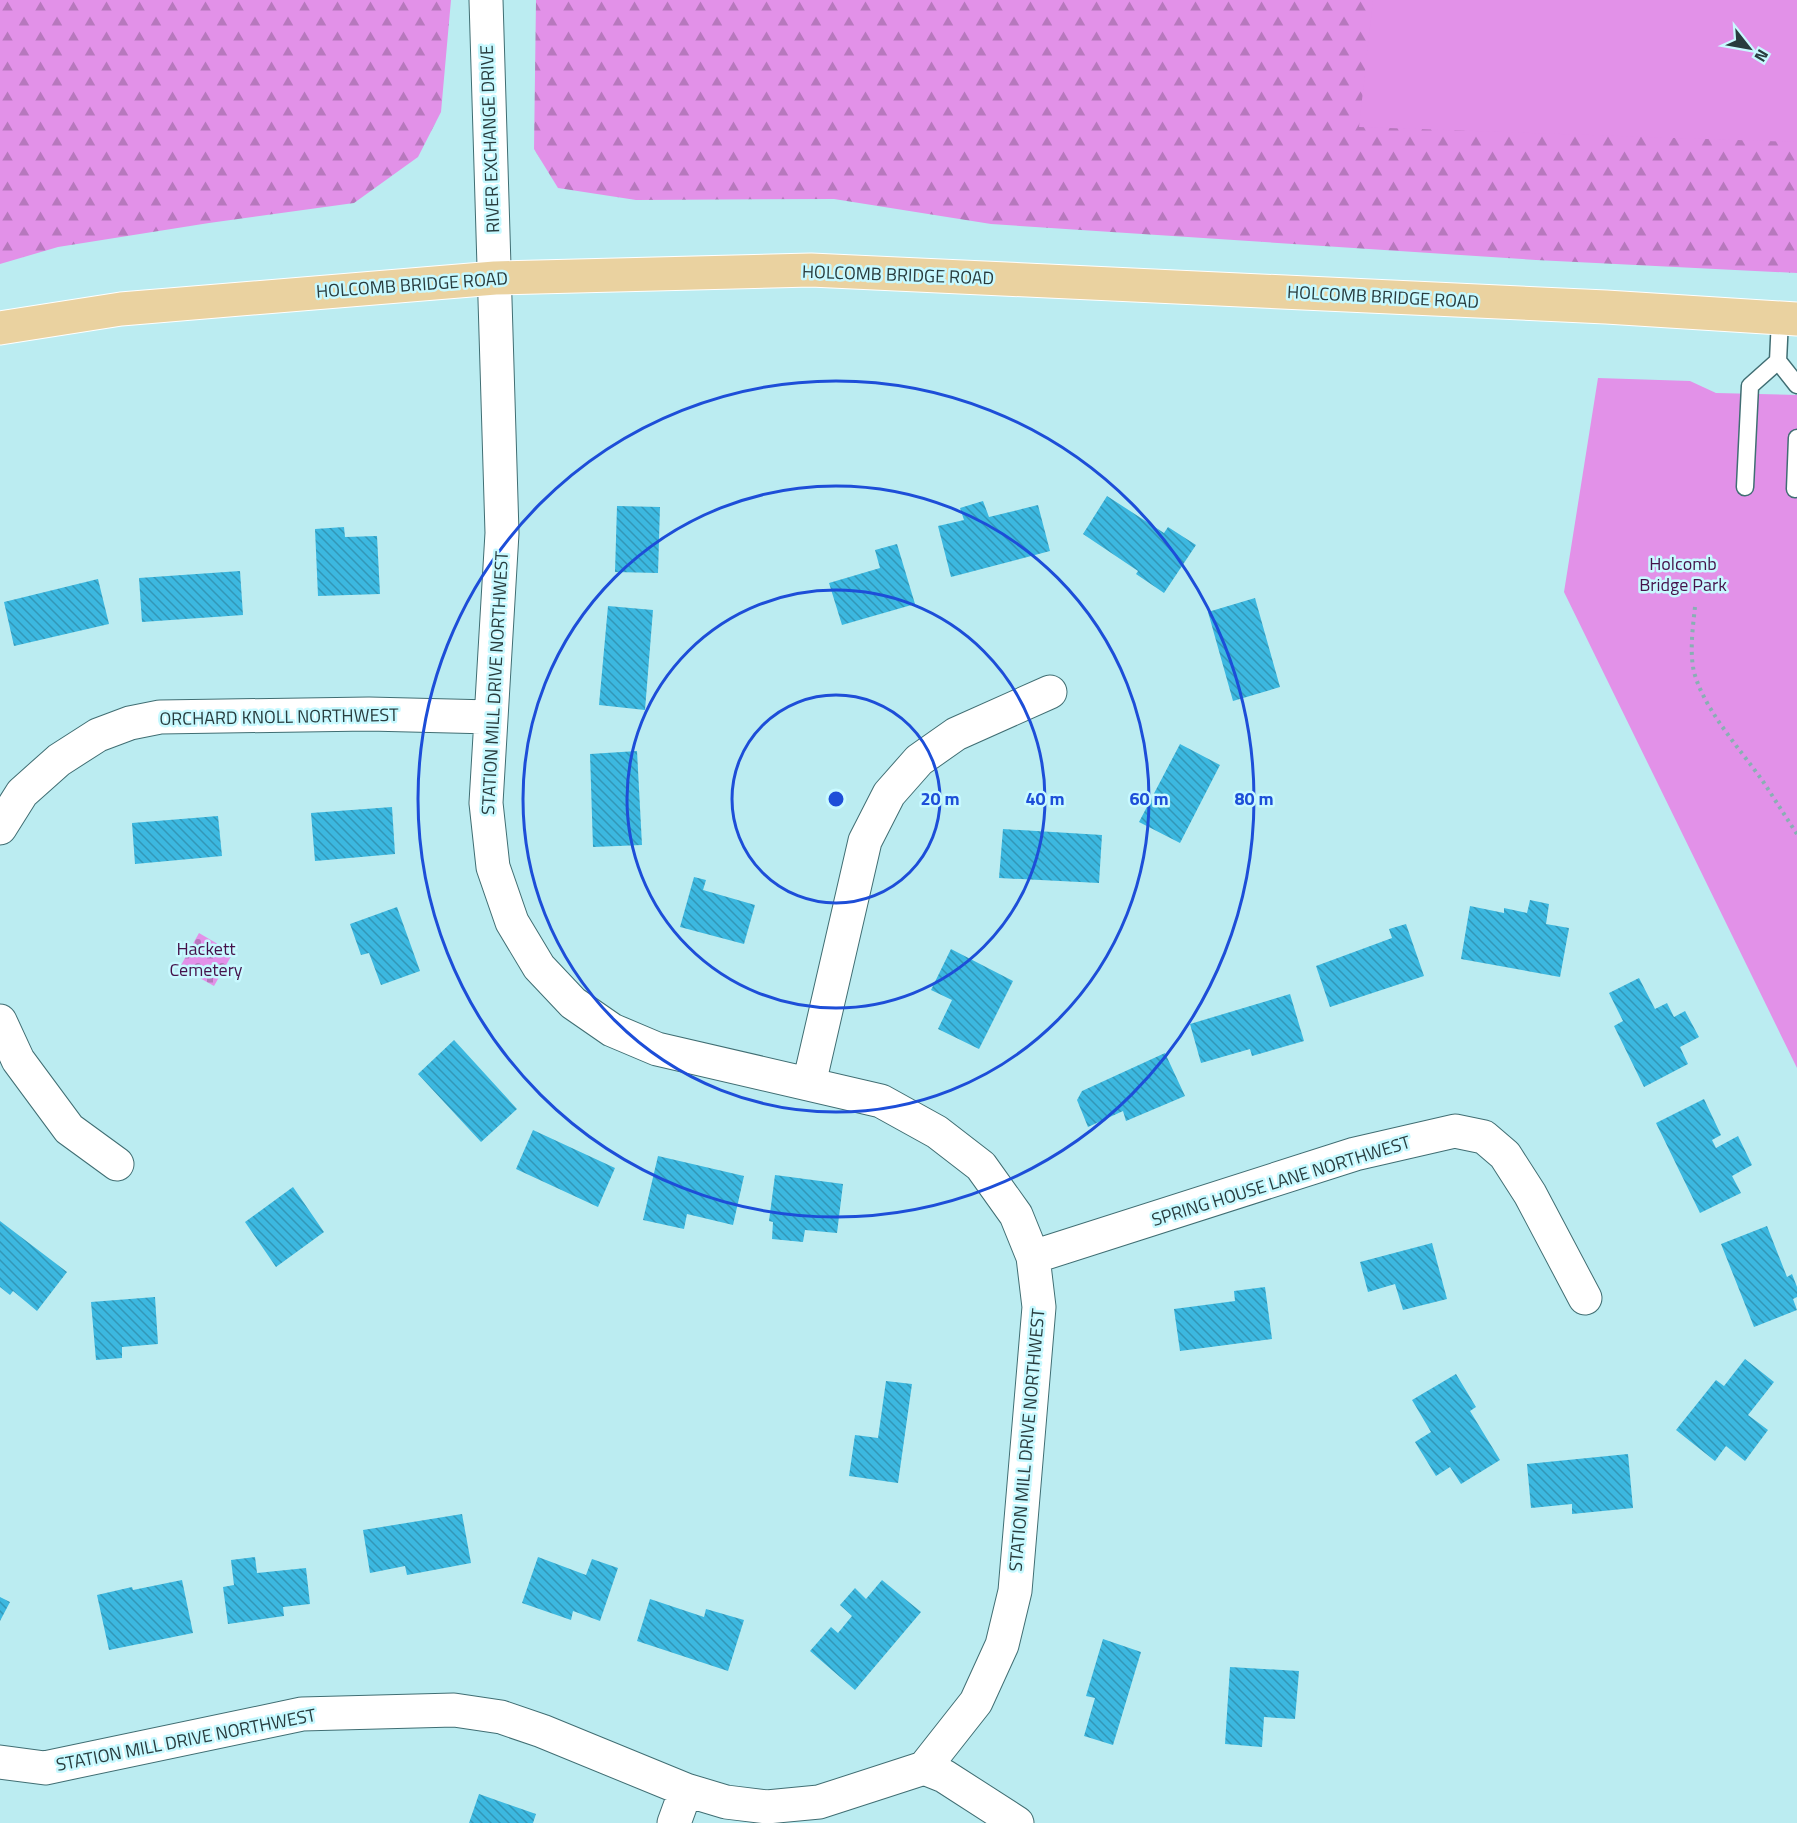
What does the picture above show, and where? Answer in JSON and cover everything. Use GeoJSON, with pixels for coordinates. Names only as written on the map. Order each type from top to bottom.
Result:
{"type":"FeatureCollection","features":[{"type":"Feature","properties":{"kind":"main road","name":"HOLCOMB BRIDGE ROAD"},"geometry":{"type":"LineString","coordinates":[[0,328],[121,309],[495,278],[811,270],[1594,306],[1789,319]]}},
{"type":"Feature","properties":{"kind":"street","name":"RIVER EXCHANGE DRIVE"},"geometry":{"type":"LineString","coordinates":[[486,0],[495,278]]}},
{"type":"Feature","properties":{"kind":"street","name":"STATION MILL DRIVE NORTHWEST"},"geometry":{"type":"LineString","coordinates":[[0,1762],[45,1768],[302,1714],[454,1710],[501,1717],[542,1731],[686,1790],[726,1802],[767,1807],[819,1802],[924,1768],[976,1702],[1002,1645],[1015,1591],[1039,1307],[1033,1257],[1016,1215],[981,1166],[937,1132],[880,1101],[657,1049],[612,1030],[573,1003],[539,967],[512,922],[493,867],[486,803],[502,533],[495,278]]}},
{"type":"Feature","properties":{"kind":"street"},"geometry":{"type":"LineString","coordinates":[[809,1084],[865,841],[889,794],[919,760],[956,734],[1050,692]]}},
{"type":"Feature","properties":{"kind":"street","name":"ORCHARD KNOLL NORTHWEST"},"geometry":{"type":"LineString","coordinates":[[0,828],[22,793],[59,760],[98,735],[130,723],[160,717],[369,714],[491,717]]}},
{"type":"Feature","properties":{"kind":"street"},"geometry":{"type":"LineString","coordinates":[[0,1021],[18,1060],[69,1129],[117,1164]]}},
{"type":"Feature","properties":{"kind":"street","name":"SPRING HOUSE LANE NORTHWEST"},"geometry":{"type":"LineString","coordinates":[[1033,1257],[1355,1154],[1455,1131],[1484,1137],[1505,1155],[1530,1194],[1585,1298]]}},
{"type":"Feature","properties":{"kind":"street"},"geometry":{"type":"LineString","coordinates":[[924,1768],[944,1776],[1017,1823]]}},
{"type":"Feature","properties":{"kind":"street"},"geometry":{"type":"LineString","coordinates":[[674,1823],[686,1790]]}},
{"type":"Feature","properties":{"kind":"lane"},"geometry":{"type":"LineString","coordinates":[[1745,487],[1750,386],[1778,361],[1789,319]]}},
{"type":"Feature","properties":{"kind":"lane"},"geometry":{"type":"LineString","coordinates":[[1778,361],[1797,385]]}},
{"type":"Feature","properties":{"kind":"lane"},"geometry":{"type":"LineString","coordinates":[[1795,489],[1797,438]]}},
{"type":"Feature","properties":{"kind":"path"},"geometry":{"type":"LineString","coordinates":[[1695,607],[1692,633],[1693,667],[1701,690],[1728,735],[1797,834]]}},
{"type":"Feature","properties":{"kind":"green space"},"geometry":{"type":"Polygon","coordinates":[[[0,0],[451,0],[441,112],[418,157],[354,203],[58,247],[0,264],[0,0]]]}},
{"type":"Feature","properties":{"kind":"green space"},"geometry":{"type":"Polygon","coordinates":[[[536,0],[1797,0],[1797,273],[1536,260],[991,224],[834,199],[636,200],[558,188],[534,149],[536,0]]]}},
{"type":"Feature","properties":{"kind":"green space"},"geometry":{"type":"Polygon","coordinates":[[[1373,0],[1797,0],[1797,142],[1359,127],[1373,0]]]}},
{"type":"Feature","properties":{"kind":"green space","name":"Holcomb Bridge Park"},"geometry":{"type":"Polygon","coordinates":[[[1598,378],[1690,381],[1716,393],[1797,395],[1797,1068],[1564,592],[1598,378]]]}},
{"type":"Feature","properties":{"kind":"green space","name":"Hackett Cemetery"},"geometry":{"type":"Polygon","coordinates":[[[199,933],[233,953],[214,986],[180,967],[199,933]]]}},
{"type":"Feature","properties":{"kind":"building"},"geometry":{"type":"Polygon","coordinates":[[[1107,496],[1164,533],[1168,527],[1196,545],[1164,593],[1136,574],[1138,571],[1083,534],[1107,496]]]}},
{"type":"Feature","properties":{"kind":"building"},"geometry":{"type":"Polygon","coordinates":[[[983,501],[989,517],[1038,505],[1050,551],[951,577],[938,526],[964,520],[960,508],[983,501]]]}},
{"type":"Feature","properties":{"kind":"building"},"geometry":{"type":"Polygon","coordinates":[[[617,506],[660,507],[658,573],[615,572],[617,506]]]}},
{"type":"Feature","properties":{"kind":"building"},"geometry":{"type":"Polygon","coordinates":[[[344,527],[345,537],[377,536],[380,594],[318,596],[315,529],[344,527]]]}},
{"type":"Feature","properties":{"kind":"building"},"geometry":{"type":"Polygon","coordinates":[[[897,544],[915,604],[842,625],[829,583],[880,568],[875,550],[897,544]]]}},
{"type":"Feature","properties":{"kind":"building"},"geometry":{"type":"Polygon","coordinates":[[[240,571],[243,615],[142,622],[139,578],[240,571]]]}},
{"type":"Feature","properties":{"kind":"building"},"geometry":{"type":"Polygon","coordinates":[[[98,579],[109,624],[14,646],[4,602],[98,579]]]}},
{"type":"Feature","properties":{"kind":"building"},"geometry":{"type":"Polygon","coordinates":[[[1255,598],[1280,687],[1233,701],[1208,612],[1255,598]]]}},
{"type":"Feature","properties":{"kind":"building"},"geometry":{"type":"Polygon","coordinates":[[[608,606],[653,610],[645,710],[599,705],[608,606]]]}},
{"type":"Feature","properties":{"kind":"building"},"geometry":{"type":"Polygon","coordinates":[[[1180,744],[1220,765],[1180,843],[1139,822],[1180,744]]]}},
{"type":"Feature","properties":{"kind":"building"},"geometry":{"type":"Polygon","coordinates":[[[637,751],[642,845],[593,847],[590,754],[637,751]]]}},
{"type":"Feature","properties":{"kind":"building"},"geometry":{"type":"Polygon","coordinates":[[[392,807],[395,854],[315,861],[311,813],[392,807]]]}},
{"type":"Feature","properties":{"kind":"building"},"geometry":{"type":"Polygon","coordinates":[[[218,816],[222,856],[135,864],[132,823],[218,816]]]}},
{"type":"Feature","properties":{"kind":"building"},"geometry":{"type":"Polygon","coordinates":[[[1003,829],[1102,835],[1099,883],[999,878],[1003,829]]]}},
{"type":"Feature","properties":{"kind":"building"},"geometry":{"type":"Polygon","coordinates":[[[694,877],[706,880],[703,890],[755,905],[744,944],[680,927],[694,877]]]}},
{"type":"Feature","properties":{"kind":"building"},"geometry":{"type":"Polygon","coordinates":[[[1530,900],[1549,904],[1546,924],[1569,928],[1560,977],[1461,959],[1470,906],[1504,913],[1504,908],[1527,913],[1530,900]]]}},
{"type":"Feature","properties":{"kind":"building"},"geometry":{"type":"Polygon","coordinates":[[[397,907],[420,971],[381,985],[369,953],[361,955],[350,924],[397,907]]]}},
{"type":"Feature","properties":{"kind":"building"},"geometry":{"type":"Polygon","coordinates":[[[1406,924],[1424,976],[1330,1007],[1316,966],[1392,938],[1389,929],[1406,924]]]}},
{"type":"Feature","properties":{"kind":"building"},"geometry":{"type":"Polygon","coordinates":[[[951,949],[1013,981],[979,1049],[938,1029],[952,1000],[931,990],[951,949]]]}},
{"type":"Feature","properties":{"kind":"building"},"geometry":{"type":"Polygon","coordinates":[[[1639,978],[1655,1009],[1667,1003],[1674,1017],[1685,1011],[1699,1037],[1680,1047],[1688,1064],[1644,1087],[1614,1026],[1623,1021],[1609,993],[1639,978]]]}},
{"type":"Feature","properties":{"kind":"building"},"geometry":{"type":"Polygon","coordinates":[[[1290,994],[1304,1041],[1252,1056],[1250,1049],[1201,1063],[1190,1024],[1290,994]]]}},
{"type":"Feature","properties":{"kind":"building"},"geometry":{"type":"Polygon","coordinates":[[[454,1040],[517,1109],[481,1142],[418,1074],[454,1040]]]}},
{"type":"Feature","properties":{"kind":"building"},"geometry":{"type":"Polygon","coordinates":[[[1165,1053],[1185,1096],[1126,1121],[1123,1111],[1088,1127],[1077,1100],[1082,1091],[1165,1053]]]}},
{"type":"Feature","properties":{"kind":"building"},"geometry":{"type":"Polygon","coordinates":[[[1704,1099],[1721,1135],[1712,1140],[1716,1148],[1738,1136],[1752,1165],[1732,1176],[1741,1193],[1700,1213],[1656,1123],[1704,1099]]]}},
{"type":"Feature","properties":{"kind":"building"},"geometry":{"type":"Polygon","coordinates":[[[533,1130],[615,1168],[598,1207],[516,1169],[533,1130]]]}},
{"type":"Feature","properties":{"kind":"building"},"geometry":{"type":"Polygon","coordinates":[[[658,1156],[744,1176],[733,1225],[687,1214],[684,1229],[643,1220],[658,1156]]]}},
{"type":"Feature","properties":{"kind":"building"},"geometry":{"type":"Polygon","coordinates":[[[775,1175],[843,1184],[837,1233],[805,1230],[803,1242],[772,1239],[773,1222],[769,1221],[775,1175]]]}},
{"type":"Feature","properties":{"kind":"building"},"geometry":{"type":"Polygon","coordinates":[[[293,1187],[324,1232],[276,1267],[245,1222],[293,1187]]]}},
{"type":"Feature","properties":{"kind":"building"},"geometry":{"type":"Polygon","coordinates":[[[0,1221],[67,1272],[37,1311],[13,1291],[10,1295],[0,1287],[0,1221]]]}},
{"type":"Feature","properties":{"kind":"building"},"geometry":{"type":"Polygon","coordinates":[[[1767,1226],[1787,1277],[1792,1274],[1797,1287],[1797,1297],[1793,1299],[1797,1310],[1754,1327],[1721,1244],[1767,1226]]]}},
{"type":"Feature","properties":{"kind":"building"},"geometry":{"type":"Polygon","coordinates":[[[1432,1243],[1447,1299],[1403,1310],[1395,1284],[1368,1292],[1360,1262],[1432,1243]]]}},
{"type":"Feature","properties":{"kind":"building"},"geometry":{"type":"Polygon","coordinates":[[[1265,1287],[1272,1339],[1180,1351],[1174,1309],[1235,1301],[1234,1291],[1265,1287]]]}},
{"type":"Feature","properties":{"kind":"building"},"geometry":{"type":"Polygon","coordinates":[[[155,1297],[158,1344],[122,1347],[122,1358],[96,1360],[91,1302],[155,1297]]]}},
{"type":"Feature","properties":{"kind":"building"},"geometry":{"type":"Polygon","coordinates":[[[1745,1359],[1774,1382],[1748,1415],[1768,1430],[1745,1461],[1726,1446],[1715,1461],[1676,1430],[1716,1380],[1724,1386],[1745,1359]]]}},
{"type":"Feature","properties":{"kind":"building"},"geometry":{"type":"Polygon","coordinates":[[[1456,1374],[1476,1407],[1470,1411],[1500,1460],[1461,1484],[1450,1467],[1436,1476],[1415,1442],[1431,1432],[1412,1400],[1456,1374]]]}},
{"type":"Feature","properties":{"kind":"building"},"geometry":{"type":"Polygon","coordinates":[[[886,1381],[912,1384],[898,1483],[849,1476],[855,1435],[878,1438],[886,1381]]]}},
{"type":"Feature","properties":{"kind":"building"},"geometry":{"type":"Polygon","coordinates":[[[1628,1454],[1633,1508],[1572,1514],[1572,1504],[1531,1508],[1527,1464],[1628,1454]]]}},
{"type":"Feature","properties":{"kind":"building"},"geometry":{"type":"Polygon","coordinates":[[[462,1514],[471,1563],[407,1575],[405,1566],[370,1573],[363,1530],[462,1514]]]}},
{"type":"Feature","properties":{"kind":"building"},"geometry":{"type":"Polygon","coordinates":[[[255,1557],[257,1573],[306,1568],[310,1604],[283,1607],[284,1616],[228,1624],[223,1587],[234,1585],[231,1560],[255,1557]]]}},
{"type":"Feature","properties":{"kind":"building"},"geometry":{"type":"Polygon","coordinates":[[[538,1557],[586,1575],[592,1559],[618,1568],[600,1621],[573,1611],[571,1620],[522,1603],[538,1557]]]}},
{"type":"Feature","properties":{"kind":"building"},"geometry":{"type":"Polygon","coordinates":[[[182,1580],[193,1633],[109,1650],[97,1595],[182,1580]]]}},
{"type":"Feature","properties":{"kind":"building"},"geometry":{"type":"Polygon","coordinates":[[[882,1580],[921,1612],[855,1690],[810,1651],[831,1627],[838,1633],[852,1616],[840,1605],[855,1588],[866,1599],[882,1580]]]}},
{"type":"Feature","properties":{"kind":"building"},"geometry":{"type":"Polygon","coordinates":[[[0,1597],[10,1602],[0,1621],[0,1597]]]}},
{"type":"Feature","properties":{"kind":"building"},"geometry":{"type":"Polygon","coordinates":[[[650,1599],[704,1617],[706,1609],[744,1620],[728,1671],[637,1641],[650,1599]]]}},
{"type":"Feature","properties":{"kind":"building"},"geometry":{"type":"Polygon","coordinates":[[[1103,1639],[1141,1652],[1113,1745],[1084,1736],[1095,1698],[1086,1696],[1103,1639]]]}},
{"type":"Feature","properties":{"kind":"building"},"geometry":{"type":"Polygon","coordinates":[[[1230,1667],[1299,1671],[1295,1719],[1264,1717],[1262,1747],[1225,1744],[1230,1667]]]}},
{"type":"Feature","properties":{"kind":"building"},"geometry":{"type":"Polygon","coordinates":[[[479,1794],[536,1814],[533,1823],[469,1823],[479,1794]]]}}]}
